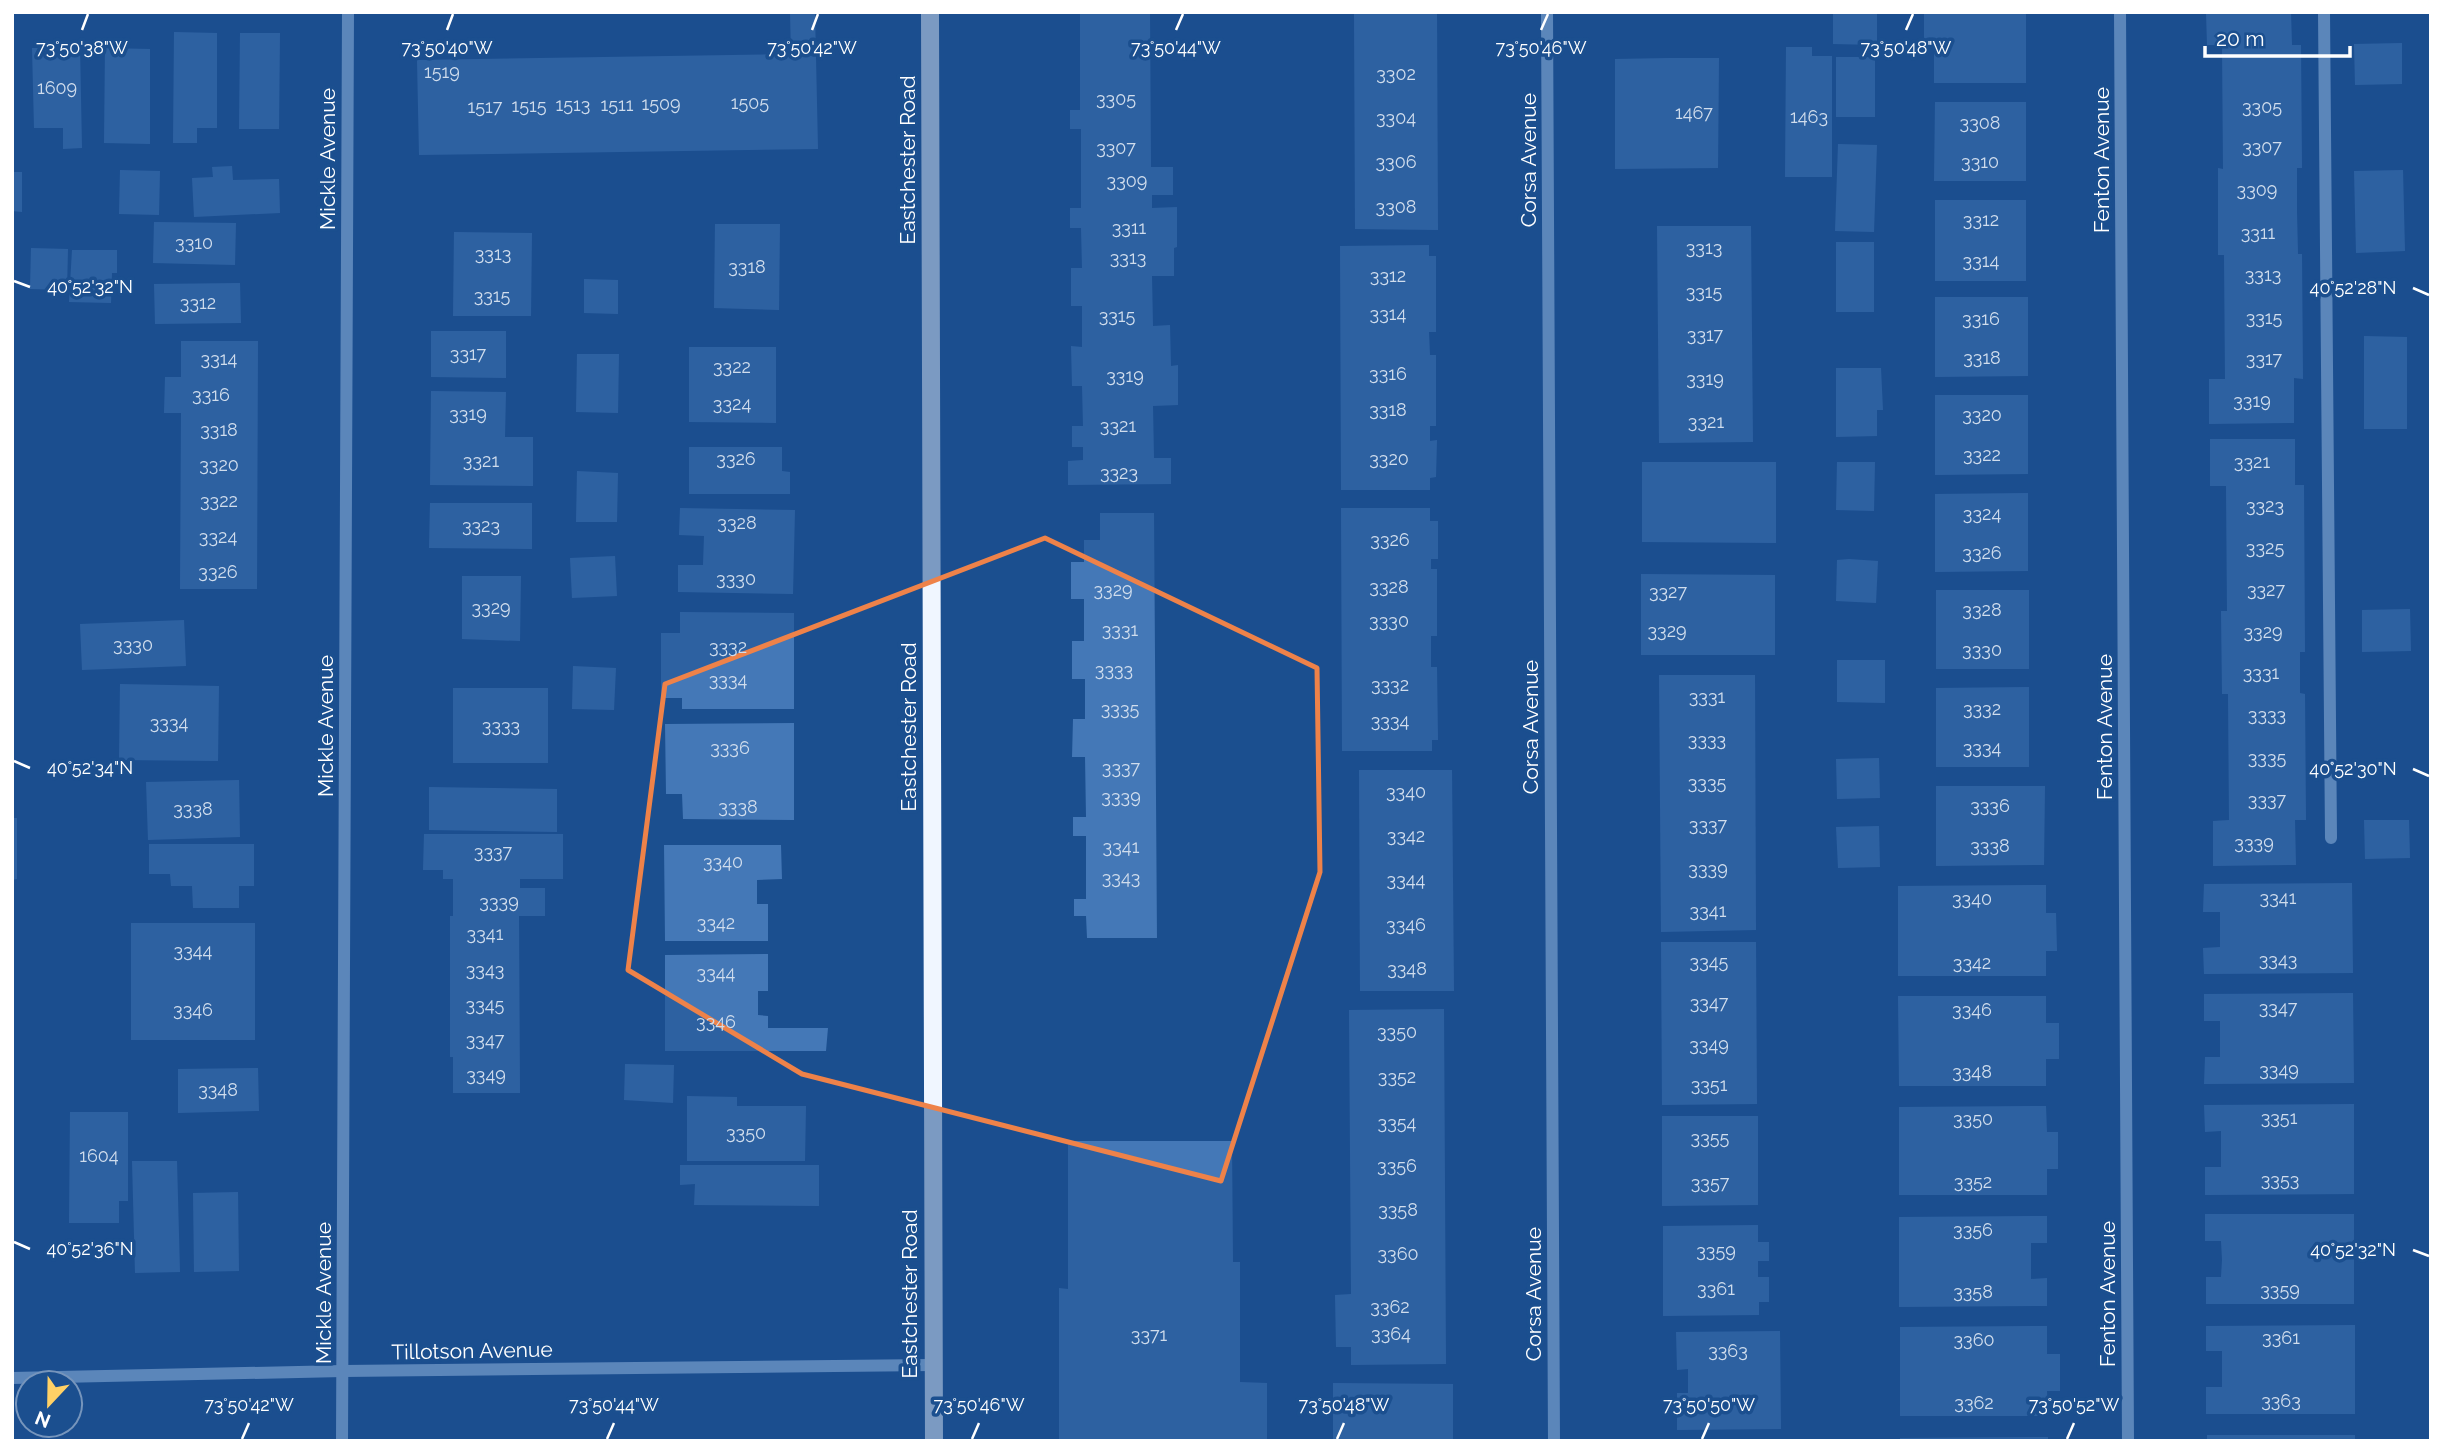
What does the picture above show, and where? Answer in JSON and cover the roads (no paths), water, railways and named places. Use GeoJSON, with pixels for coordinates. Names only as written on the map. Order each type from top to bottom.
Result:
{"type":"FeatureCollection","features":[{"type":"Feature","properties":{"kind":"main road","name":"Eastchester Road"},"geometry":{"type":"LineString","coordinates":[[930,12],[934,1441]]}},
{"type":"Feature","properties":{"kind":"street","name":"Mickle Avenue"},"geometry":{"type":"LineString","coordinates":[[342,1441],[348,12]]}},
{"type":"Feature","properties":{"kind":"street","name":"Corsa Avenue"},"geometry":{"type":"LineString","coordinates":[[1547,12],[1554,1441]]}},
{"type":"Feature","properties":{"kind":"street","name":"Fenton Avenue"},"geometry":{"type":"LineString","coordinates":[[2120,12],[2128,1441]]}},
{"type":"Feature","properties":{"kind":"street"},"geometry":{"type":"LineString","coordinates":[[2324,12],[2331,838]]}},
{"type":"Feature","properties":{"kind":"street","name":"Tillotson Avenue"},"geometry":{"type":"LineString","coordinates":[[12,1378],[343,1371],[932,1365]]}}]}
